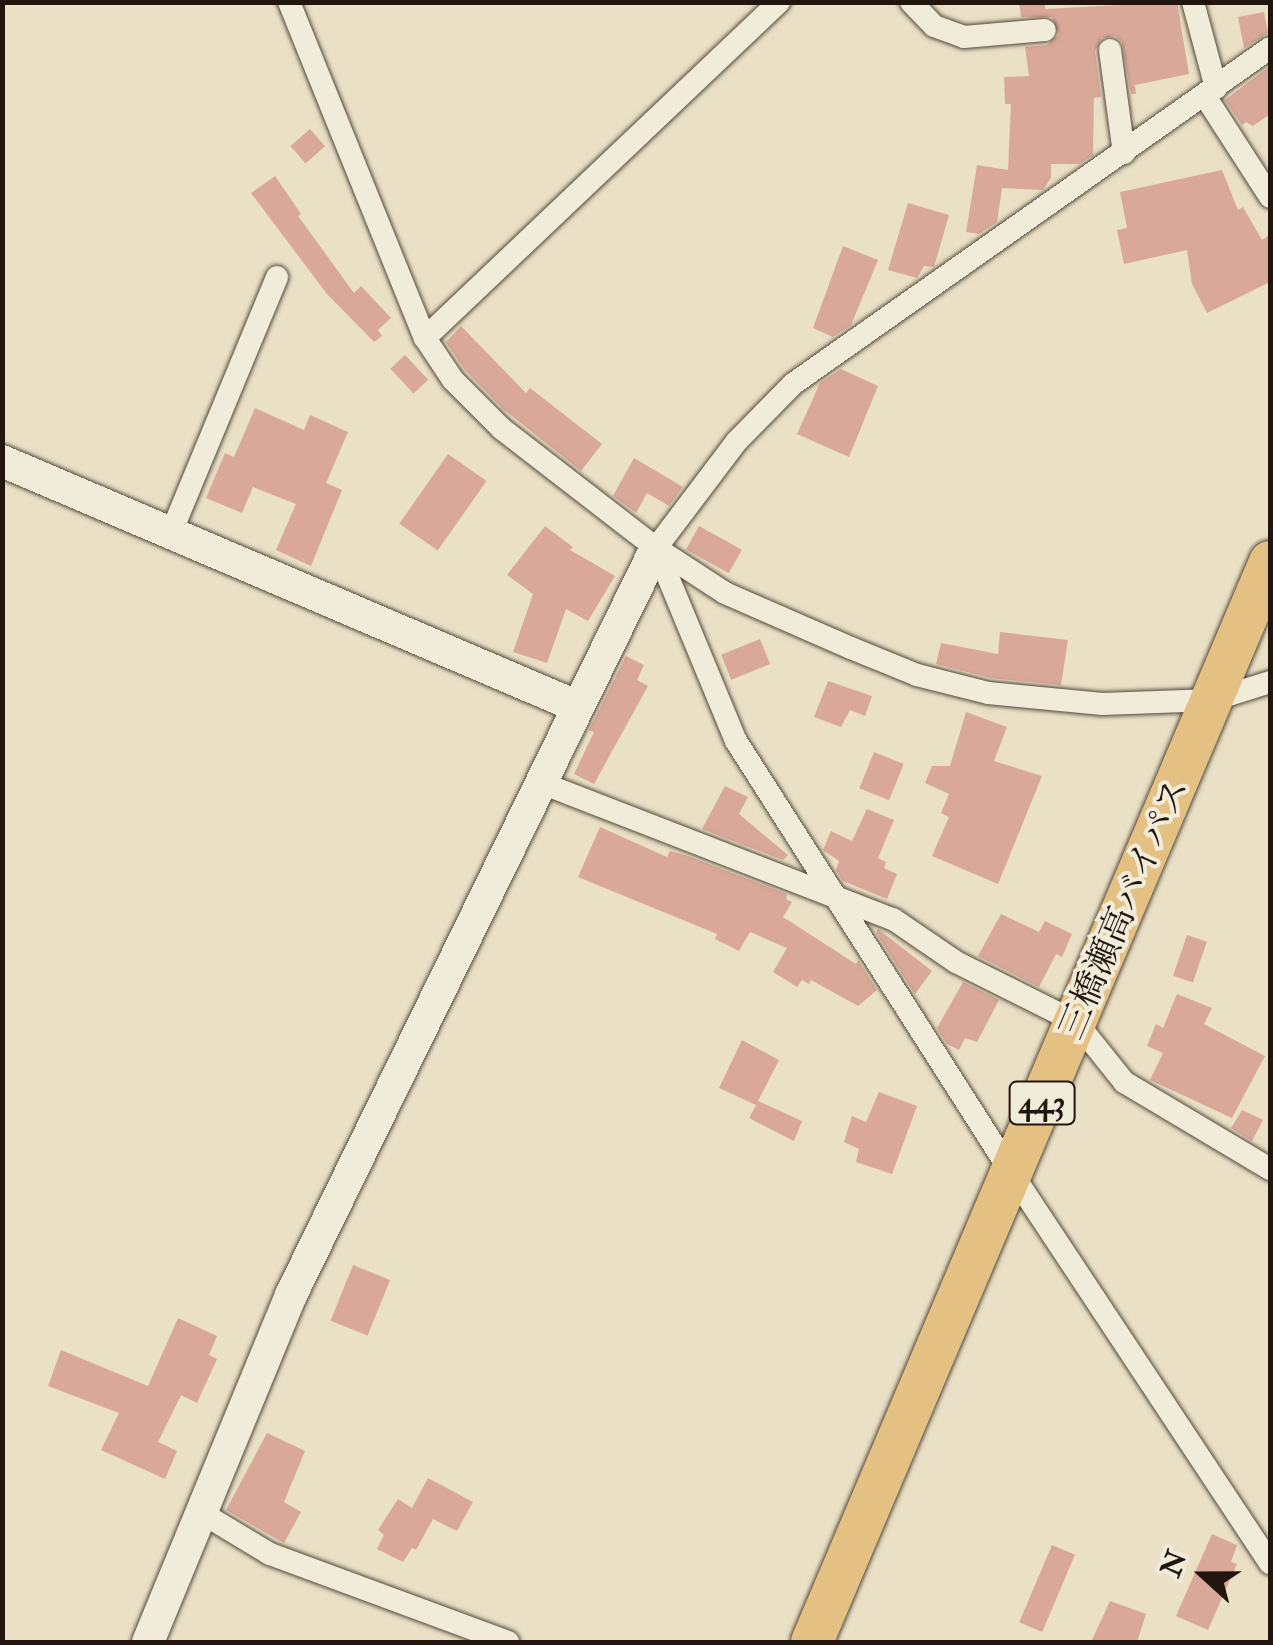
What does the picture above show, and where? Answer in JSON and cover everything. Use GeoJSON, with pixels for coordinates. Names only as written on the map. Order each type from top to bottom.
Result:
{"type":"FeatureCollection","features":[{"type":"Feature","properties":{"kind":"highway","name":"三橋瀬高バイパス"},"geometry":{"type":"LineString","coordinates":[[1243,691],[1270,562]]}},
{"type":"Feature","properties":{"kind":"highway","name":"三橋瀬高バイパス"},"geometry":{"type":"LineString","coordinates":[[812,1642],[1020,1184],[1084,1032],[1270,628]]}},
{"type":"Feature","properties":{"kind":"highway","name":"三橋瀬高バイパス"},"geometry":{"type":"LineString","coordinates":[[843,1642],[1020,1184]]}},
{"type":"Feature","properties":{"kind":"street"},"geometry":{"type":"LineString","coordinates":[[289,2],[425,338],[453,380],[502,429],[656,548],[725,592],[917,674],[988,693],[1102,704],[1243,691]]}},
{"type":"Feature","properties":{"kind":"street"},"geometry":{"type":"LineString","coordinates":[[425,338],[779,2]]}},
{"type":"Feature","properties":{"kind":"street"},"geometry":{"type":"LineString","coordinates":[[911,2],[934,26],[964,37],[1045,30]]}},
{"type":"Feature","properties":{"kind":"street"},"geometry":{"type":"LineString","coordinates":[[1193,2],[1211,92],[1270,197]]}},
{"type":"Feature","properties":{"kind":"street"},"geometry":{"type":"LineString","coordinates":[[148,1642],[291,1295],[656,548],[737,441],[793,384],[1270,48]]}},
{"type":"Feature","properties":{"kind":"street"},"geometry":{"type":"LineString","coordinates":[[1110,50],[1124,152]]}},
{"type":"Feature","properties":{"kind":"street"},"geometry":{"type":"LineString","coordinates":[[170,533],[277,276]]}},
{"type":"Feature","properties":{"kind":"street"},"geometry":{"type":"LineString","coordinates":[[3,463],[576,706]]}},
{"type":"Feature","properties":{"kind":"street"},"geometry":{"type":"LineString","coordinates":[[656,548],[736,740],[1020,1184],[1270,1563]]}},
{"type":"Feature","properties":{"kind":"street"},"geometry":{"type":"LineString","coordinates":[[539,782],[894,919],[956,962],[1084,1032],[1124,1082],[1270,1169]]}},
{"type":"Feature","properties":{"kind":"street"},"geometry":{"type":"LineString","coordinates":[[202,1514],[270,1554],[508,1642]]}},
{"type":"Feature","properties":{"kind":"building"},"geometry":{"type":"Polygon","coordinates":[[[1019,2],[1045,2],[1045,9],[1177,2],[1189,74],[1135,85],[1136,94],[1131,94],[1122,42],[1115,36],[1102,38],[1095,51],[1101,97],[1094,98],[1093,155],[1079,164],[1051,164],[1051,178],[1043,190],[1002,188],[997,222],[979,234],[966,232],[977,165],[1008,170],[1011,104],[1005,104],[1004,77],[1029,76],[1025,47],[1047,45],[1059,35],[1052,17],[1021,17],[1019,2]]]}},
{"type":"Feature","properties":{"kind":"building"},"geometry":{"type":"Polygon","coordinates":[[[1264,12],[1268,33],[1244,48],[1238,17],[1264,12]]]}},
{"type":"Feature","properties":{"kind":"building"},"geometry":{"type":"Polygon","coordinates":[[[1270,66],[1270,114],[1253,126],[1246,122],[1242,125],[1225,100],[1270,66]]]}},
{"type":"Feature","properties":{"kind":"building"},"geometry":{"type":"Polygon","coordinates":[[[310,129],[325,146],[305,163],[290,146],[310,129]]]}},
{"type":"Feature","properties":{"kind":"building"},"geometry":{"type":"Polygon","coordinates":[[[1222,170],[1238,210],[1243,207],[1262,240],[1270,235],[1270,282],[1207,313],[1192,284],[1187,250],[1124,264],[1117,230],[1127,228],[1120,192],[1222,170]]]}},
{"type":"Feature","properties":{"kind":"building"},"geometry":{"type":"Polygon","coordinates":[[[275,176],[301,214],[298,216],[354,293],[361,286],[391,318],[378,330],[382,336],[374,342],[327,294],[251,193],[275,176]]]}},
{"type":"Feature","properties":{"kind":"building"},"geometry":{"type":"Polygon","coordinates":[[[908,203],[949,215],[934,267],[924,266],[917,278],[888,270],[908,203]]]}},
{"type":"Feature","properties":{"kind":"building"},"geometry":{"type":"Polygon","coordinates":[[[843,246],[878,260],[851,325],[833,337],[813,328],[843,246]]]}},
{"type":"Feature","properties":{"kind":"building"},"geometry":{"type":"Polygon","coordinates":[[[461,326],[526,393],[530,388],[602,444],[581,471],[502,408],[464,369],[446,342],[461,326]]]}},
{"type":"Feature","properties":{"kind":"building"},"geometry":{"type":"Polygon","coordinates":[[[405,355],[428,380],[414,394],[390,369],[405,355]]]}},
{"type":"Feature","properties":{"kind":"building"},"geometry":{"type":"Polygon","coordinates":[[[841,369],[878,386],[849,457],[797,434],[820,383],[841,369]]]}},
{"type":"Feature","properties":{"kind":"building"},"geometry":{"type":"Polygon","coordinates":[[[255,408],[304,430],[310,415],[348,432],[326,483],[342,490],[311,566],[276,550],[296,504],[253,487],[242,513],[206,498],[225,453],[234,457],[255,408]]]}},
{"type":"Feature","properties":{"kind":"building"},"geometry":{"type":"Polygon","coordinates":[[[448,454],[487,481],[438,551],[399,524],[448,454]]]}},
{"type":"Feature","properties":{"kind":"building"},"geometry":{"type":"Polygon","coordinates":[[[634,458],[683,487],[669,506],[647,493],[636,513],[613,496],[634,458]]]}},
{"type":"Feature","properties":{"kind":"building"},"geometry":{"type":"Polygon","coordinates":[[[545,526],[573,547],[570,550],[615,576],[588,621],[566,609],[547,663],[513,652],[533,594],[507,575],[545,526]]]}},
{"type":"Feature","properties":{"kind":"building"},"geometry":{"type":"Polygon","coordinates":[[[699,526],[742,550],[729,573],[686,550],[699,526]]]}},
{"type":"Feature","properties":{"kind":"building"},"geometry":{"type":"Polygon","coordinates":[[[1000,632],[1068,640],[1061,685],[991,678],[936,664],[941,643],[998,654],[1000,632]]]}},
{"type":"Feature","properties":{"kind":"building"},"geometry":{"type":"Polygon","coordinates":[[[760,639],[770,664],[731,680],[721,655],[760,639]]]}},
{"type":"Feature","properties":{"kind":"building"},"geometry":{"type":"Polygon","coordinates":[[[626,656],[644,665],[637,680],[648,686],[594,784],[574,774],[594,732],[589,730],[626,656]]]}},
{"type":"Feature","properties":{"kind":"building"},"geometry":{"type":"Polygon","coordinates":[[[828,681],[872,696],[865,716],[850,710],[841,727],[814,717],[828,681]]]}},
{"type":"Feature","properties":{"kind":"building"},"geometry":{"type":"Polygon","coordinates":[[[966,712],[1007,727],[994,761],[1042,776],[998,884],[932,856],[949,817],[941,813],[949,794],[925,783],[932,766],[950,766],[966,712]]]}},
{"type":"Feature","properties":{"kind":"building"},"geometry":{"type":"Polygon","coordinates":[[[874,752],[904,764],[889,800],[859,788],[874,752]]]}},
{"type":"Feature","properties":{"kind":"building"},"geometry":{"type":"Polygon","coordinates":[[[725,786],[748,797],[739,814],[788,855],[783,860],[702,829],[725,786]]]}},
{"type":"Feature","properties":{"kind":"building"},"geometry":{"type":"Polygon","coordinates":[[[867,809],[894,820],[878,858],[886,862],[884,868],[897,874],[887,899],[843,881],[836,870],[839,861],[823,850],[831,831],[852,841],[867,809]]]}},
{"type":"Feature","properties":{"kind":"building"},"geometry":{"type":"Polygon","coordinates":[[[600,827],[667,857],[670,851],[688,856],[787,894],[786,899],[792,902],[783,917],[856,964],[858,960],[877,990],[858,1006],[811,980],[809,984],[802,980],[797,987],[773,972],[787,948],[750,932],[739,951],[715,939],[717,934],[578,877],[600,827]]]}},
{"type":"Feature","properties":{"kind":"building"},"geometry":{"type":"Polygon","coordinates":[[[1001,914],[1039,932],[1045,921],[1072,934],[1062,957],[1056,954],[1039,987],[978,956],[1001,914]]]}},
{"type":"Feature","properties":{"kind":"building"},"geometry":{"type":"Polygon","coordinates":[[[878,929],[932,971],[915,994],[876,933],[878,929]]]}},
{"type":"Feature","properties":{"kind":"building"},"geometry":{"type":"Polygon","coordinates":[[[1187,935],[1207,942],[1193,982],[1173,976],[1187,935]]]}},
{"type":"Feature","properties":{"kind":"building"},"geometry":{"type":"Polygon","coordinates":[[[963,982],[999,1000],[977,1042],[965,1038],[959,1050],[947,1044],[937,1028],[963,982]]]}},
{"type":"Feature","properties":{"kind":"building"},"geometry":{"type":"Polygon","coordinates":[[[1177,994],[1212,1008],[1204,1024],[1265,1056],[1232,1118],[1150,1080],[1163,1053],[1147,1046],[1156,1024],[1163,1028],[1177,994]]]}},
{"type":"Feature","properties":{"kind":"building"},"geometry":{"type":"Polygon","coordinates":[[[742,1040],[779,1060],[758,1101],[802,1121],[794,1141],[749,1118],[756,1105],[719,1088],[742,1040]]]}},
{"type":"Feature","properties":{"kind":"building"},"geometry":{"type":"Polygon","coordinates":[[[879,1092],[917,1106],[892,1174],[856,1162],[859,1149],[844,1142],[852,1116],[866,1122],[879,1092]]]}},
{"type":"Feature","properties":{"kind":"building"},"geometry":{"type":"Polygon","coordinates":[[[1242,1110],[1263,1120],[1252,1141],[1231,1128],[1242,1110]]]}},
{"type":"Feature","properties":{"kind":"building"},"geometry":{"type":"Polygon","coordinates":[[[353,1265],[390,1280],[368,1336],[331,1321],[353,1265]]]}},
{"type":"Feature","properties":{"kind":"building"},"geometry":{"type":"Polygon","coordinates":[[[178,1318],[217,1336],[209,1355],[217,1359],[197,1403],[181,1395],[158,1442],[177,1451],[165,1479],[101,1450],[119,1413],[48,1386],[61,1350],[148,1386],[178,1318]]]}},
{"type":"Feature","properties":{"kind":"building"},"geometry":{"type":"Polygon","coordinates":[[[267,1433],[305,1451],[284,1502],[301,1512],[284,1543],[226,1510],[267,1433]]]}},
{"type":"Feature","properties":{"kind":"building"},"geometry":{"type":"Polygon","coordinates":[[[428,1478],[473,1502],[457,1531],[433,1519],[416,1550],[412,1548],[403,1562],[377,1549],[384,1535],[378,1530],[398,1499],[412,1508],[428,1478]]]}},
{"type":"Feature","properties":{"kind":"building"},"geometry":{"type":"Polygon","coordinates":[[[1212,1534],[1237,1545],[1231,1562],[1237,1564],[1208,1630],[1176,1616],[1212,1534]]]}},
{"type":"Feature","properties":{"kind":"building"},"geometry":{"type":"Polygon","coordinates":[[[1052,1545],[1075,1555],[1042,1632],[1019,1622],[1052,1545]]]}},
{"type":"Feature","properties":{"kind":"building"},"geometry":{"type":"Polygon","coordinates":[[[1110,1601],[1146,1614],[1137,1642],[1091,1642],[1110,1601]]]}}]}
